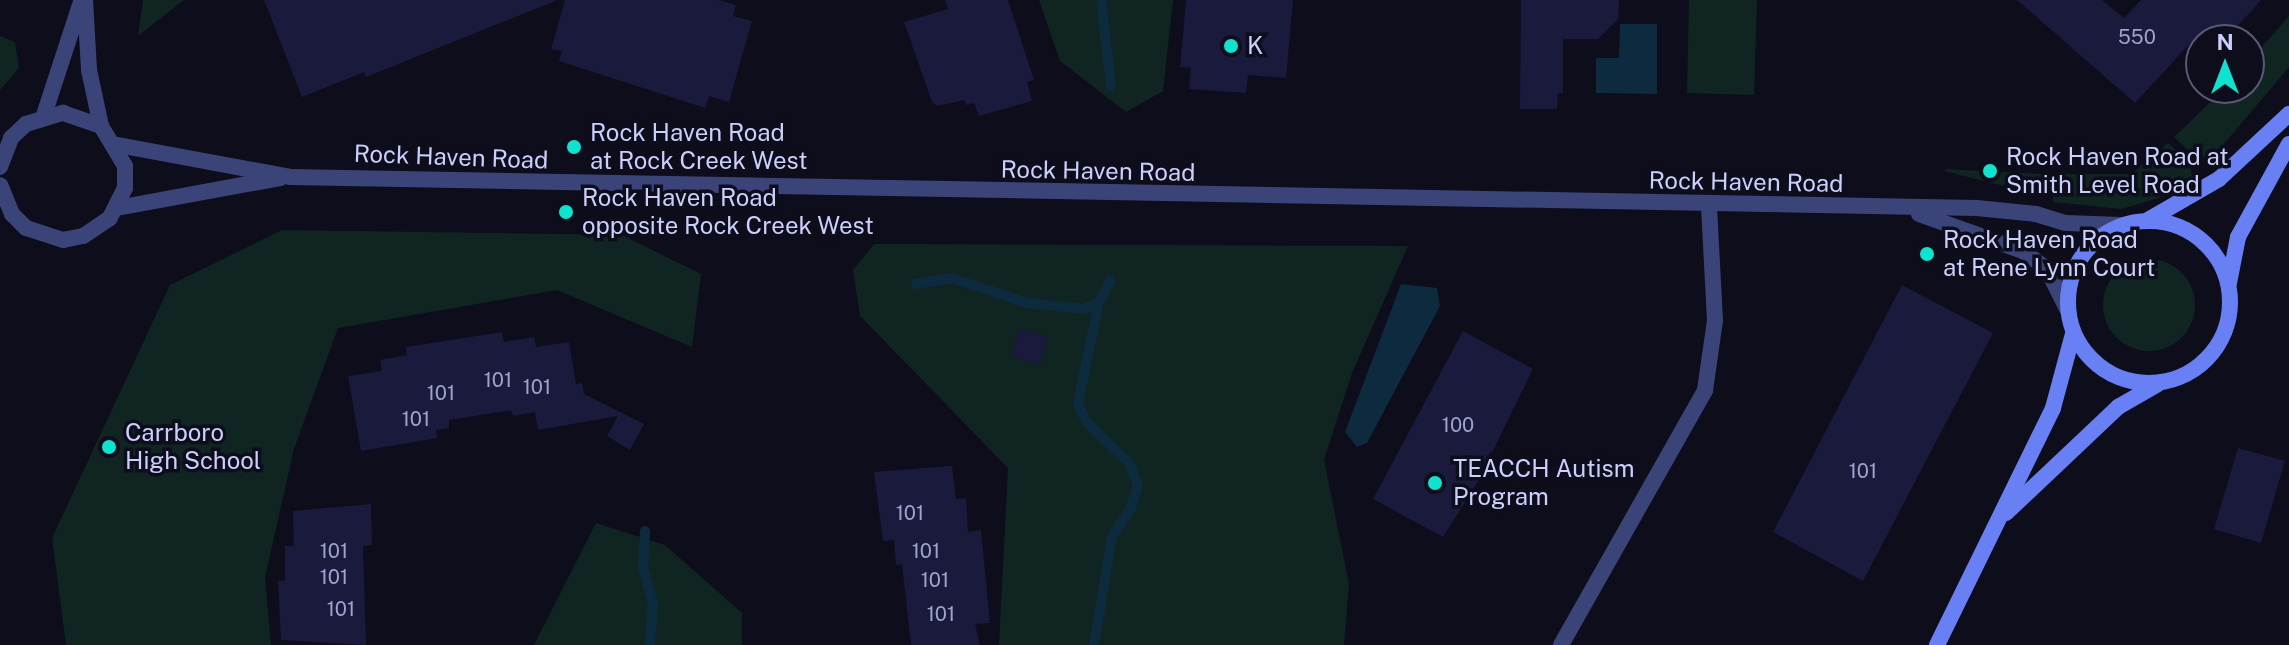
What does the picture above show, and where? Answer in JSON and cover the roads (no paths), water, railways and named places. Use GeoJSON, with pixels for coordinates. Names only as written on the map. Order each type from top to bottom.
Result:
{"type":"FeatureCollection","features":[{"type":"Feature","properties":{"kind":"main road"},"geometry":{"type":"LineString","coordinates":[[2159,383],[2132,382],[2106,372],[2073,334],[2067,309],[2078,260],[2097,239],[2121,225],[2148,220],[2219,179],[2289,114]]}},
{"type":"Feature","properties":{"kind":"main road"},"geometry":{"type":"LineString","coordinates":[[1998,521],[2118,407],[2159,383],[2185,375],[2207,360],[2223,337],[2230,311],[2229,283],[2238,237],[2289,144]]}},
{"type":"Feature","properties":{"kind":"main road"},"geometry":{"type":"LineString","coordinates":[[2148,220],[2176,225],[2200,238],[2218,258],[2229,283]]}},
{"type":"Feature","properties":{"kind":"main road"},"geometry":{"type":"LineString","coordinates":[[1937,645],[2053,408],[2073,334]]}},
{"type":"Feature","properties":{"kind":"street"},"geometry":{"type":"LineString","coordinates":[[0,167],[11,138],[44,115],[84,0]]}},
{"type":"Feature","properties":{"kind":"street"},"geometry":{"type":"LineString","coordinates":[[84,0],[89,70],[101,126]]}},
{"type":"Feature","properties":{"kind":"street"},"geometry":{"type":"LineString","coordinates":[[44,115],[83,116],[101,126],[118,145],[125,166],[117,208]]}},
{"type":"Feature","properties":{"kind":"street","name":"Rock Haven Road"},"geometry":{"type":"LineString","coordinates":[[118,145],[290,177],[2008,210],[2066,223],[2121,225]]}},
{"type":"Feature","properties":{"kind":"street","name":"Rock Haven Road"},"geometry":{"type":"LineString","coordinates":[[0,185],[12,214],[44,237],[83,236],[117,208],[290,177]]}},
{"type":"Feature","properties":{"kind":"street"},"geometry":{"type":"LineString","coordinates":[[1561,645],[1705,390],[1715,321],[1709,205]]}},
{"type":"Feature","properties":{"kind":"street","name":"Rock Haven Road"},"geometry":{"type":"LineString","coordinates":[[1906,210],[2023,251],[2047,269],[2067,309]]}},
{"type":"Feature","properties":{"kind":"water"},"geometry":{"type":"Polygon","coordinates":[[[1620,24],[1657,24],[1657,94],[1596,93],[1596,58],[1619,58],[1620,24]]]}},
{"type":"Feature","properties":{"kind":"water"},"geometry":{"type":"Polygon","coordinates":[[[1401,284],[1437,288],[1440,306],[1367,443],[1357,447],[1345,432],[1401,284]]]}},
{"type":"Feature","properties":{"kind":"waterway"},"geometry":{"type":"LineString","coordinates":[[1101,0],[1111,86]]}},
{"type":"Feature","properties":{"kind":"waterway"},"geometry":{"type":"LineString","coordinates":[[916,284],[951,278],[1028,303],[1083,309],[1099,302]]}},
{"type":"Feature","properties":{"kind":"waterway"},"geometry":{"type":"LineString","coordinates":[[1094,645],[1112,536],[1130,510],[1138,485],[1129,463],[1086,421],[1078,404],[1099,302],[1110,281]]}},
{"type":"Feature","properties":{"kind":"waterway"},"geometry":{"type":"LineString","coordinates":[[645,531],[643,567],[653,604],[650,645]]}},
{"type":"Feature","properties":{"kind":"place","name":"K"},"geometry":{"type":"Point","coordinates":[1231,46]}},
{"type":"Feature","properties":{"kind":"place","name":"Rock Haven Road at Rock Creek West"},"geometry":{"type":"Point","coordinates":[574,147]}},
{"type":"Feature","properties":{"kind":"place","name":"Rock Haven Road at Smith Level Road"},"geometry":{"type":"Point","coordinates":[1990,171]}},
{"type":"Feature","properties":{"kind":"place","name":"Rock Haven Road opposite Rock Creek West"},"geometry":{"type":"Point","coordinates":[566,212]}},
{"type":"Feature","properties":{"kind":"place","name":"Rock Haven Road at Rene Lynn Court"},"geometry":{"type":"Point","coordinates":[1927,254]}},
{"type":"Feature","properties":{"kind":"place","name":"Carrboro High School"},"geometry":{"type":"Point","coordinates":[109,447]}},
{"type":"Feature","properties":{"kind":"place","name":"TEACCH Autism Program"},"geometry":{"type":"Point","coordinates":[1435,483]}}]}
